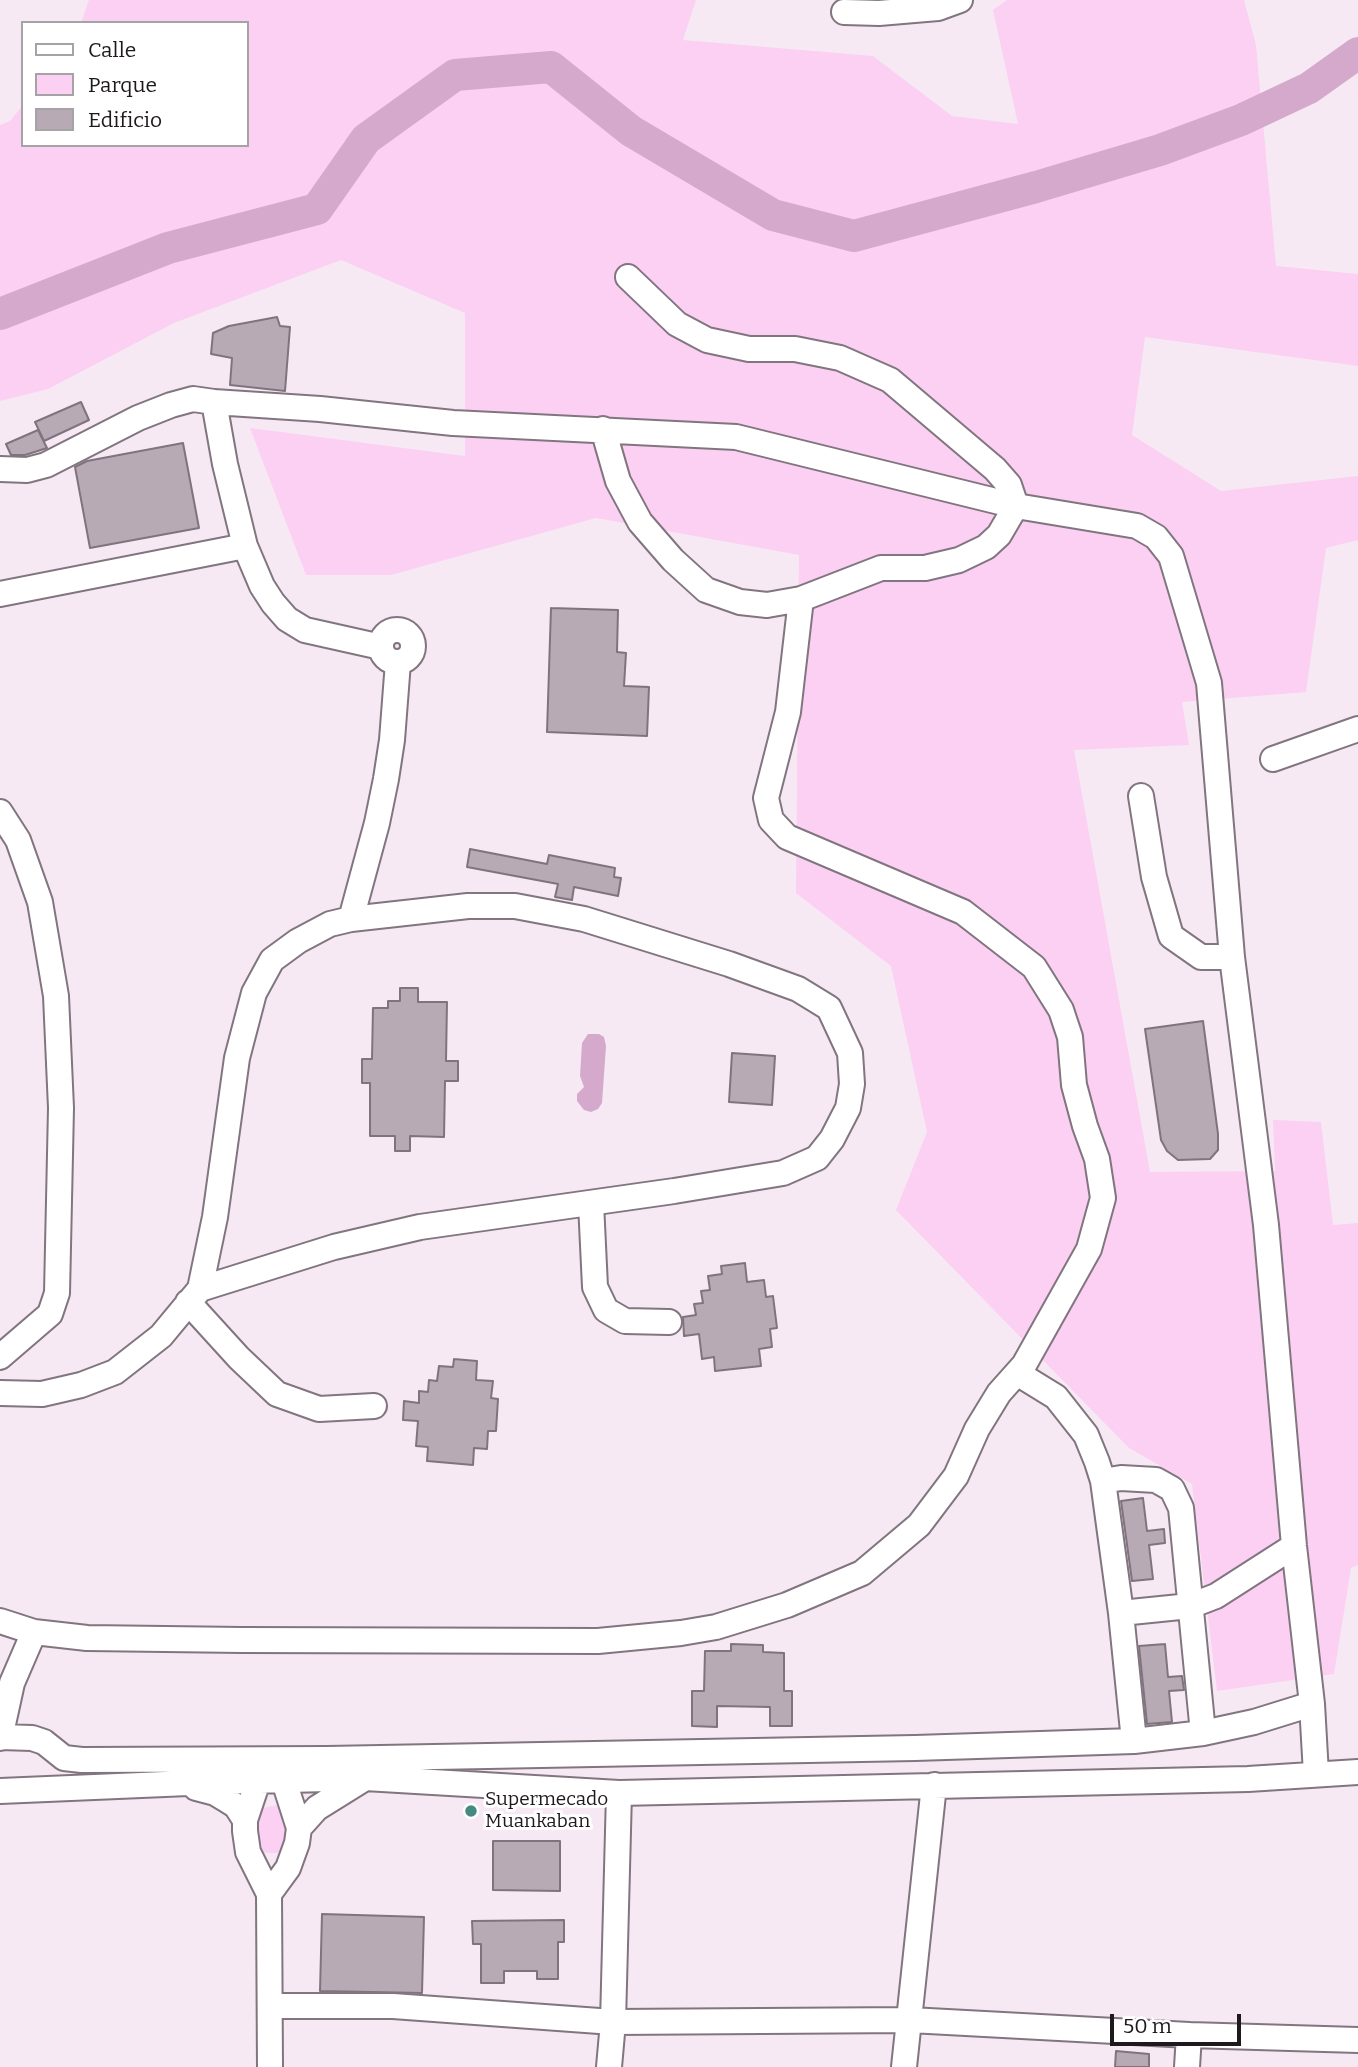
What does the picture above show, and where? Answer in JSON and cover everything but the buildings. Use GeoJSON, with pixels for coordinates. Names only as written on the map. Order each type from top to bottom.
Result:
{"type":"FeatureCollection","features":[{"type":"Feature","properties":{"kind":"street"},"geometry":{"type":"LineString","coordinates":[[844,12],[879,13],[937,8],[960,0]]}},
{"type":"Feature","properties":{"kind":"street"},"geometry":{"type":"LineString","coordinates":[[603,429],[618,481],[640,522],[673,560],[706,590],[740,602],[768,605],[801,599],[881,568],[925,568],[959,560],[986,547],[999,535],[1016,506],[1009,485],[995,469],[890,380],[840,358],[795,349],[749,349],[707,340],[677,324],[628,277]]}},
{"type":"Feature","properties":{"kind":"street"},"geometry":{"type":"LineString","coordinates":[[0,469],[26,470],[46,465],[138,418],[193,399],[453,423],[736,437],[1016,506],[1137,526],[1156,537],[1171,556],[1209,683],[1232,957],[1266,1225],[1294,1546],[1312,1704],[1316,1774]]}},
{"type":"Feature","properties":{"kind":"street"},"geometry":{"type":"LineString","coordinates":[[214,402],[225,464],[245,546],[262,586],[287,620],[305,630],[389,654],[392,740],[377,823],[351,919]]}},
{"type":"Feature","properties":{"kind":"street"},"geometry":{"type":"LineString","coordinates":[[0,594],[245,546]]}},
{"type":"Feature","properties":{"kind":"street"},"geometry":{"type":"LineString","coordinates":[[0,1621],[34,1632],[87,1638],[584,1641],[681,1633],[716,1627],[787,1605],[862,1573],[919,1525],[956,1476],[977,1429],[999,1393],[1024,1365],[1089,1249],[1103,1198],[1097,1159],[1074,1085],[1070,1037],[1061,1010],[1034,967],[962,912],[788,837],[771,820],[766,798],[788,712],[801,599]]}},
{"type":"Feature","properties":{"kind":"street"},"geometry":{"type":"LineString","coordinates":[[1273,759],[1358,729]]}},
{"type":"Feature","properties":{"kind":"street"},"geometry":{"type":"LineString","coordinates":[[1141,796],[1154,877],[1171,936],[1201,957],[1232,957]]}},
{"type":"Feature","properties":{"kind":"street"},"geometry":{"type":"LineString","coordinates":[[0,812],[18,840],[40,902],[56,996],[61,1108],[57,1293],[50,1314],[0,1357]]}},
{"type":"Feature","properties":{"kind":"street"},"geometry":{"type":"LineString","coordinates":[[0,1393],[42,1394],[81,1385],[115,1372],[161,1336],[194,1296],[215,1217],[237,1058],[254,993],[272,960],[289,947],[330,925],[351,919],[468,906],[526,908],[584,919],[729,964],[798,989],[829,1009],[840,1027],[850,1053],[852,1084],[848,1108],[832,1139],[817,1158],[783,1173],[420,1227],[334,1247],[194,1296]]}},
{"type":"Feature","properties":{"kind":"street"},"geometry":{"type":"LineString","coordinates":[[591,1203],[595,1287],[606,1310],[625,1321],[669,1322]]}},
{"type":"Feature","properties":{"kind":"street"},"geometry":{"type":"LineString","coordinates":[[194,1296],[239,1358],[277,1394],[319,1409],[374,1406]]}},
{"type":"Feature","properties":{"kind":"street"},"geometry":{"type":"LineString","coordinates":[[1017,1373],[1056,1396],[1086,1435],[1103,1481],[1121,1613],[1134,1741]]}},
{"type":"Feature","properties":{"kind":"street"},"geometry":{"type":"LineString","coordinates":[[1103,1481],[1121,1478],[1156,1480],[1172,1489],[1181,1508],[1203,1732]]}},
{"type":"Feature","properties":{"kind":"street"},"geometry":{"type":"LineString","coordinates":[[1121,1613],[1190,1606],[1216,1596],[1294,1546]]}},
{"type":"Feature","properties":{"kind":"street"},"geometry":{"type":"LineString","coordinates":[[34,1632],[12,1683],[0,1737],[32,1738],[44,1742],[64,1758],[82,1760],[327,1759],[915,1748],[1134,1741],[1254,1722],[1312,1704]]}},
{"type":"Feature","properties":{"kind":"street"},"geometry":{"type":"LineString","coordinates":[[0,1791],[365,1778],[619,1793],[1248,1779],[1358,1772]]}},
{"type":"Feature","properties":{"kind":"street"},"geometry":{"type":"LineString","coordinates":[[299,1828],[317,1808],[365,1778]]}},
{"type":"Feature","properties":{"kind":"street"},"geometry":{"type":"LineString","coordinates":[[258,1781],[245,1820],[248,1852],[269,1894],[270,2067]]}},
{"type":"Feature","properties":{"kind":"street"},"geometry":{"type":"LineString","coordinates":[[269,1894],[288,1868],[297,1843],[299,1828],[285,1781]]}},
{"type":"Feature","properties":{"kind":"street"},"geometry":{"type":"LineString","coordinates":[[182,1784],[215,1793],[236,1807],[245,1820]]}},
{"type":"Feature","properties":{"kind":"street"},"geometry":{"type":"LineString","coordinates":[[904,2067],[933,1785]]}},
{"type":"Feature","properties":{"kind":"street"},"geometry":{"type":"LineString","coordinates":[[609,2067],[613,2022],[619,1793]]}},
{"type":"Feature","properties":{"kind":"street"},"geometry":{"type":"LineString","coordinates":[[271,2006],[393,2006],[613,2022],[910,2020],[1189,2035],[1358,2040]]}},
{"type":"Feature","properties":{"kind":"street"},"geometry":{"type":"LineString","coordinates":[[1186,2067],[1189,2035]]}},
{"type":"Feature","properties":{"kind":"green space"},"geometry":{"type":"Polygon","coordinates":[[[89,0],[696,0],[683,40],[873,56],[952,116],[1018,124],[993,10],[1007,0],[1244,0],[1256,45],[1276,266],[1358,274],[1358,366],[1145,337],[1132,435],[1221,491],[1358,476],[1358,540],[1326,548],[1306,692],[1182,702],[1189,745],[1074,750],[1150,1172],[1275,1171],[1273,1120],[1321,1122],[1333,1225],[1358,1223],[1358,1565],[1351,1568],[1334,1674],[1217,1691],[1192,1484],[1129,1448],[896,1210],[927,1132],[891,966],[796,893],[799,555],[596,518],[391,575],[306,575],[250,428],[465,456],[465,313],[341,260],[174,323],[48,389],[0,401],[0,125],[10,121],[21,107],[21,147],[248,147],[248,21],[82,21],[89,0]]]}},
{"type":"Feature","properties":{"kind":"green space"},"geometry":{"type":"Polygon","coordinates":[[[279,1805],[291,1810],[287,1848],[277,1853],[263,1853],[254,1845],[254,1818],[261,1808],[279,1805]]]}},
{"type":"Feature","properties":{"kind":"shaded area"},"geometry":{"type":"Polygon","coordinates":[[[588,1034],[604,1037],[606,1046],[602,1103],[598,1109],[591,1112],[584,1110],[577,1101],[577,1094],[584,1087],[580,1076],[582,1043],[588,1034]]]}},
{"type":"Feature","properties":{"kind":"waterway"},"geometry":{"type":"LineString","coordinates":[[0,314],[168,248],[317,209],[366,139],[455,75],[551,67],[631,131],[773,215],[854,236],[1160,150],[1241,120],[1309,88],[1358,53]]}},
{"type":"Feature","properties":{"kind":"place","name":"Supermecado Muankaban"},"geometry":{"type":"Point","coordinates":[471,1811]}}]}
